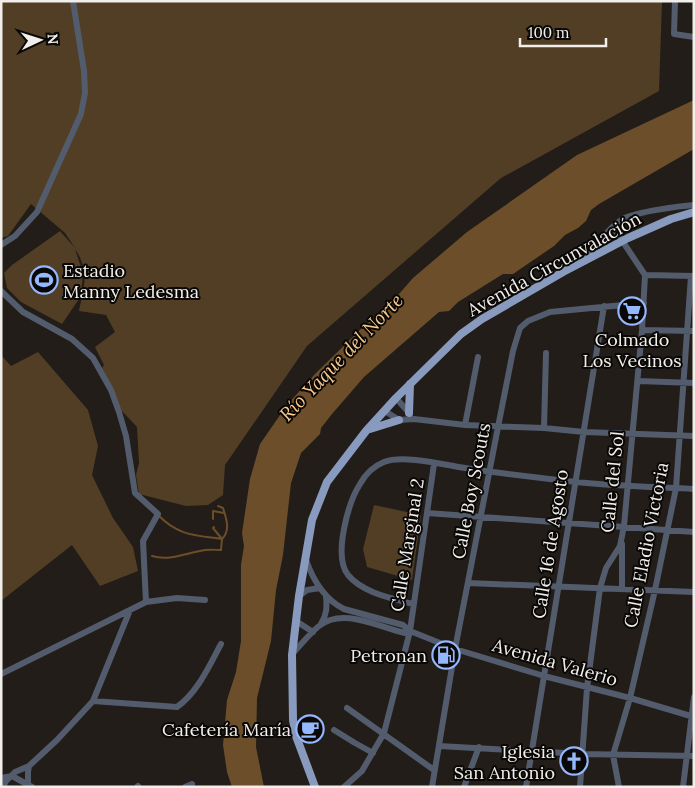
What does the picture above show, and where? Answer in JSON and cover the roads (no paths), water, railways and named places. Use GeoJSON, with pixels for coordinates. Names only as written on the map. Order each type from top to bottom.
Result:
{"type":"FeatureCollection","features":[{"type":"Feature","properties":{"kind":"main road","name":"Avenida Circunvalación"},"geometry":{"type":"LineString","coordinates":[[315,787],[296,736],[293,720],[292,655],[299,596],[312,520],[327,482],[366,431],[396,398],[461,334],[482,319],[584,260],[670,219],[694,212]]}},
{"type":"Feature","properties":{"kind":"main road"},"geometry":{"type":"LineString","coordinates":[[410,384],[411,416]]}},
{"type":"Feature","properties":{"kind":"main road"},"geometry":{"type":"LineString","coordinates":[[366,431],[399,420]]}},
{"type":"Feature","properties":{"kind":"main road","name":"Avenida Circunvalación"},"geometry":{"type":"LineString","coordinates":[[293,700],[301,734],[321,787]]}},
{"type":"Feature","properties":{"kind":"street"},"geometry":{"type":"LineString","coordinates":[[1,245],[15,236],[37,212],[81,114],[85,93],[84,71],[73,1]]}},
{"type":"Feature","properties":{"kind":"street"},"geometry":{"type":"LineString","coordinates":[[675,1],[674,34],[694,36]]}},
{"type":"Feature","properties":{"kind":"street"},"geometry":{"type":"LineString","coordinates":[[584,260],[613,227],[626,217],[678,206],[694,205]]}},
{"type":"Feature","properties":{"kind":"street"},"geometry":{"type":"LineString","coordinates":[[613,227],[645,275],[692,276]]}},
{"type":"Feature","properties":{"kind":"street","name":"Calle del Sol"},"geometry":{"type":"LineString","coordinates":[[580,787],[587,688],[602,576],[618,551],[624,526],[638,381],[645,275]]}},
{"type":"Feature","properties":{"kind":"street","name":"Calle Eladio Victoria"},"geometry":{"type":"LineString","coordinates":[[619,787],[613,755],[630,698],[676,488],[683,383],[690,331],[692,276]]}},
{"type":"Feature","properties":{"kind":"street"},"geometry":{"type":"LineString","coordinates":[[1,291],[23,312],[72,339],[88,351],[111,390],[120,412],[126,436],[135,493],[158,514],[143,542],[146,602]]}},
{"type":"Feature","properties":{"kind":"street","name":"Calle Boy Scouts"},"geometry":{"type":"LineString","coordinates":[[432,787],[468,583],[513,352],[520,328],[528,321],[550,312],[644,303]]}},
{"type":"Feature","properties":{"kind":"street","name":"Calle 16 de Agosto"},"geometry":{"type":"LineString","coordinates":[[526,787],[604,306]]}},
{"type":"Feature","properties":{"kind":"street"},"geometry":{"type":"LineString","coordinates":[[642,330],[690,331]]}},
{"type":"Feature","properties":{"kind":"street"},"geometry":{"type":"LineString","coordinates":[[544,428],[546,352]]}},
{"type":"Feature","properties":{"kind":"street"},"geometry":{"type":"LineString","coordinates":[[464,425],[478,357]]}},
{"type":"Feature","properties":{"kind":"street"},"geometry":{"type":"LineString","coordinates":[[638,381],[694,384]]}},
{"type":"Feature","properties":{"kind":"street"},"geometry":{"type":"LineString","coordinates":[[396,398],[411,416]]}},
{"type":"Feature","properties":{"kind":"street"},"geometry":{"type":"LineString","coordinates":[[385,411],[399,420],[411,416],[464,425],[694,436]]}},
{"type":"Feature","properties":{"kind":"street"},"geometry":{"type":"LineString","coordinates":[[413,604],[371,591],[357,584],[347,574],[342,561],[341,549],[345,525],[359,485],[372,469],[385,461],[398,459],[415,460],[490,472],[575,482],[694,488]]}},
{"type":"Feature","properties":{"kind":"street","name":"Calle Marginal 2"},"geometry":{"type":"LineString","coordinates":[[344,787],[362,771],[384,733],[410,631],[434,464]]}},
{"type":"Feature","properties":{"kind":"street"},"geometry":{"type":"LineString","coordinates":[[427,513],[694,532]]}},
{"type":"Feature","properties":{"kind":"street"},"geometry":{"type":"LineString","coordinates":[[622,538],[622,589]]}},
{"type":"Feature","properties":{"kind":"street","name":"Avenida Valerio"},"geometry":{"type":"LineString","coordinates":[[305,558],[310,574],[326,596],[344,609],[403,625],[410,631],[456,649],[544,676],[693,716]]}},
{"type":"Feature","properties":{"kind":"street"},"geometry":{"type":"LineString","coordinates":[[468,583],[694,592]]}},
{"type":"Feature","properties":{"kind":"street"},"geometry":{"type":"LineString","coordinates":[[299,596],[307,590],[320,588]]}},
{"type":"Feature","properties":{"kind":"street"},"geometry":{"type":"LineString","coordinates":[[320,625],[326,617],[326,596]]}},
{"type":"Feature","properties":{"kind":"street"},"geometry":{"type":"LineString","coordinates":[[1,674],[146,602],[178,598],[205,600]]}},
{"type":"Feature","properties":{"kind":"street"},"geometry":{"type":"LineString","coordinates":[[3,787],[6,780],[20,769],[29,766],[57,740],[93,701],[130,610]]}},
{"type":"Feature","properties":{"kind":"street","name":"Avenida Valerio"},"geometry":{"type":"LineString","coordinates":[[292,655],[320,625],[343,617],[404,633],[410,631]]}},
{"type":"Feature","properties":{"kind":"street"},"geometry":{"type":"LineString","coordinates":[[296,621],[313,632]]}},
{"type":"Feature","properties":{"kind":"street"},"geometry":{"type":"LineString","coordinates":[[93,701],[177,707],[186,701],[195,690],[221,644]]}},
{"type":"Feature","properties":{"kind":"street"},"geometry":{"type":"LineString","coordinates":[[683,787],[690,756],[694,697]]}},
{"type":"Feature","properties":{"kind":"street"},"geometry":{"type":"LineString","coordinates":[[347,708],[434,770]]}},
{"type":"Feature","properties":{"kind":"street"},"geometry":{"type":"LineString","coordinates":[[334,730],[373,753]]}},
{"type":"Feature","properties":{"kind":"street"},"geometry":{"type":"LineString","coordinates":[[439,746],[582,754],[690,756]]}},
{"type":"Feature","properties":{"kind":"street"},"geometry":{"type":"LineString","coordinates":[[464,787],[479,747]]}},
{"type":"Feature","properties":{"kind":"street"},"geometry":{"type":"LineString","coordinates":[[29,766],[30,786]]}},
{"type":"Feature","properties":{"kind":"street"},"geometry":{"type":"LineString","coordinates":[[1,778],[12,776],[30,786]]}},
{"type":"Feature","properties":{"kind":"water","name":"Río Yaque del Norte"},"geometry":{"type":"Polygon","coordinates":[[[694,100],[694,149],[599,204],[591,210],[586,221],[578,228],[565,235],[554,246],[513,274],[503,274],[458,302],[449,311],[439,312],[364,377],[321,428],[320,434],[301,453],[291,483],[271,641],[257,698],[256,747],[264,787],[232,787],[227,772],[223,745],[227,700],[236,672],[241,641],[241,565],[244,546],[242,533],[250,479],[260,444],[287,405],[315,374],[366,324],[385,310],[413,278],[467,232],[577,155],[694,100]]]}},
{"type":"Feature","properties":{"kind":"waterway"},"geometry":{"type":"LineString","coordinates":[[152,556],[170,557],[205,550],[221,550],[227,524],[223,508],[218,506]]}},
{"type":"Feature","properties":{"kind":"waterway"},"geometry":{"type":"LineString","coordinates":[[213,519],[213,511],[224,513]]}},
{"type":"Feature","properties":{"kind":"waterway"},"geometry":{"type":"LineString","coordinates":[[158,515],[180,531],[222,539]]}},
{"type":"Feature","properties":{"kind":"waterway"},"geometry":{"type":"LineString","coordinates":[[214,527],[222,539]]}},
{"type":"Feature","properties":{"kind":"place","name":"Estadio Manny Ledesma"},"geometry":{"type":"Point","coordinates":[44,280]}},
{"type":"Feature","properties":{"kind":"place","name":"Colmado Los Vecinos"},"geometry":{"type":"Point","coordinates":[632,311]}},
{"type":"Feature","properties":{"kind":"place","name":"Petronan"},"geometry":{"type":"Point","coordinates":[446,655]}},
{"type":"Feature","properties":{"kind":"place","name":"Cafetería María"},"geometry":{"type":"Point","coordinates":[310,729]}},
{"type":"Feature","properties":{"kind":"place","name":"Iglesia San Antonio"},"geometry":{"type":"Point","coordinates":[574,761]}}]}
